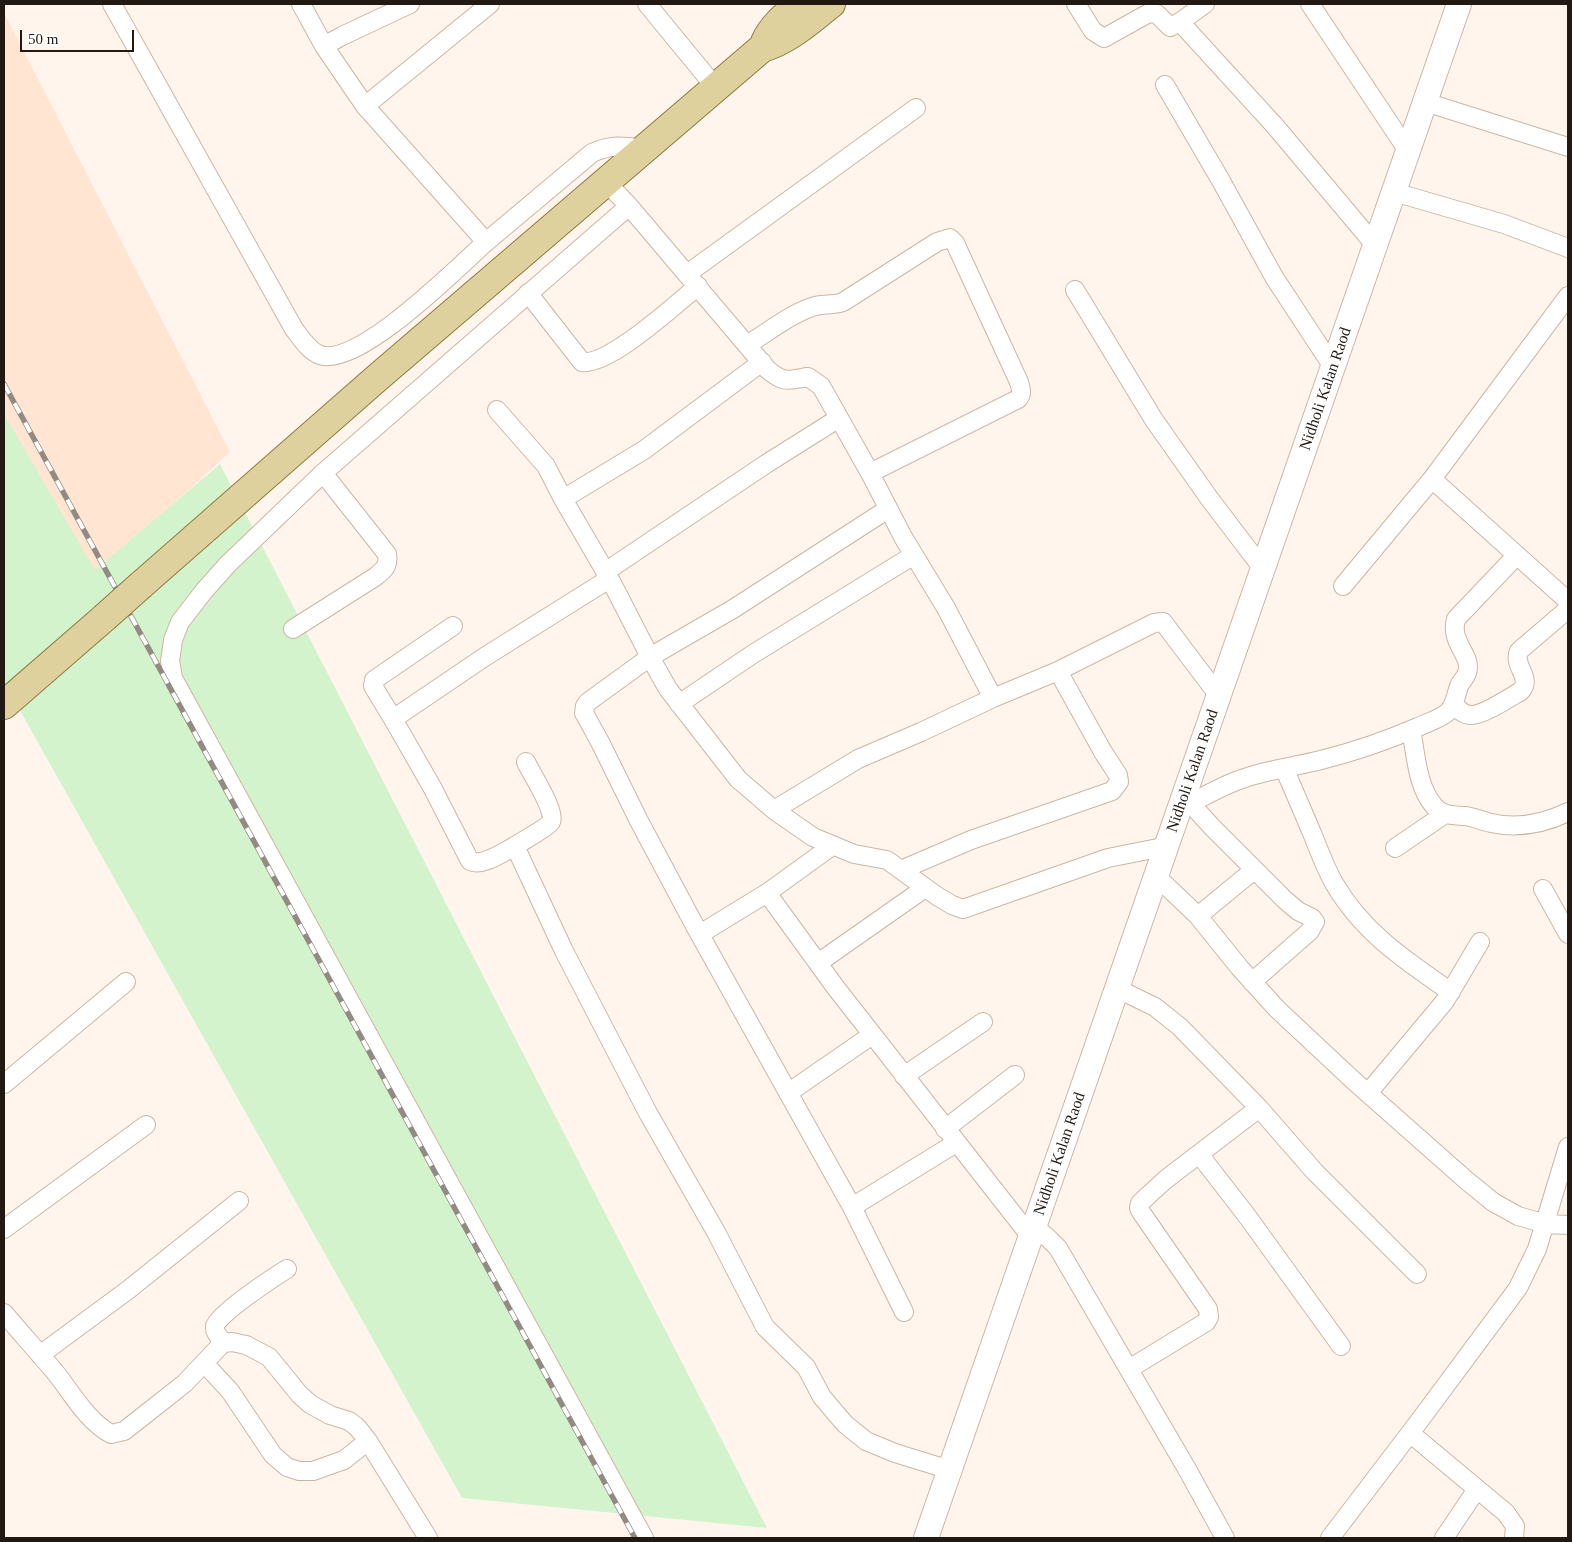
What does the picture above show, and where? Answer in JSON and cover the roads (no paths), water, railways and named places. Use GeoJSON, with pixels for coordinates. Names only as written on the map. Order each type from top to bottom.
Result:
{"type":"FeatureCollection","features":[{"type":"Feature","properties":{"kind":"main road"},"geometry":{"type":"LineString","coordinates":[[4,705],[17,683],[104,618],[605,181],[762,48],[774,27],[799,4]]}},
{"type":"Feature","properties":{"kind":"main road"},"geometry":{"type":"LineString","coordinates":[[762,48],[778,43],[790,36],[831,4]]}},
{"type":"Feature","properties":{"kind":"street"},"geometry":{"type":"LineString","coordinates":[[112,4],[294,329],[307,345],[319,355],[331,357],[343,354],[358,347],[396,322],[486,242],[592,153],[605,147],[620,146],[644,149]]}},
{"type":"Feature","properties":{"kind":"street"},"geometry":{"type":"LineString","coordinates":[[301,4],[324,46],[365,106],[486,242]]}},
{"type":"Feature","properties":{"kind":"street"},"geometry":{"type":"LineString","coordinates":[[324,46],[410,4]]}},
{"type":"Feature","properties":{"kind":"street"},"geometry":{"type":"LineString","coordinates":[[365,106],[490,4]]}},
{"type":"Feature","properties":{"kind":"street"},"geometry":{"type":"LineString","coordinates":[[647,4],[716,88]]}},
{"type":"Feature","properties":{"kind":"street"},"geometry":{"type":"LineString","coordinates":[[1076,4],[1093,31],[1104,38],[1149,13],[1157,14],[1170,27],[1205,4]]}},
{"type":"Feature","properties":{"kind":"street"},"geometry":{"type":"LineString","coordinates":[[1310,4],[1408,151]]}},
{"type":"Feature","properties":{"kind":"street","name":"Nidholi Kalan Raod"},"geometry":{"type":"LineString","coordinates":[[926,1538],[1168,846],[1186,806],[1219,696],[1459,4]]}},
{"type":"Feature","properties":{"kind":"street"},"geometry":{"type":"LineString","coordinates":[[1180,22],[1275,126],[1375,245]]}},
{"type":"Feature","properties":{"kind":"street"},"geometry":{"type":"LineString","coordinates":[[1165,85],[1274,277],[1333,367]]}},
{"type":"Feature","properties":{"kind":"street"},"geometry":{"type":"LineString","coordinates":[[1425,102],[1568,147]]}},
{"type":"Feature","properties":{"kind":"street"},"geometry":{"type":"LineString","coordinates":[[528,294],[582,362],[589,363],[624,346],[693,280],[916,108]]}},
{"type":"Feature","properties":{"kind":"street"},"geometry":{"type":"LineString","coordinates":[[605,181],[629,206],[778,379],[787,381],[808,377],[821,386],[888,509],[946,608],[993,698]]}},
{"type":"Feature","properties":{"kind":"street"},"geometry":{"type":"LineString","coordinates":[[1394,192],[1504,224],[1568,248]]}},
{"type":"Feature","properties":{"kind":"street"},"geometry":{"type":"LineString","coordinates":[[629,206],[323,473],[228,564],[204,590],[180,622],[172,647],[170,661],[173,678],[644,1538]]}},
{"type":"Feature","properties":{"kind":"street"},"geometry":{"type":"LineString","coordinates":[[747,345],[802,311],[814,306],[834,306],[843,302],[937,242],[950,238],[955,243],[1019,382],[1022,391],[1021,395],[1018,399],[870,474]]}},
{"type":"Feature","properties":{"kind":"street"},"geometry":{"type":"LineString","coordinates":[[1075,290],[1154,420],[1209,498],[1263,569]]}},
{"type":"Feature","properties":{"kind":"street"},"geometry":{"type":"LineString","coordinates":[[1343,586],[1432,479],[1568,296]]}},
{"type":"Feature","properties":{"kind":"street"},"geometry":{"type":"LineString","coordinates":[[563,499],[644,450],[762,362]]}},
{"type":"Feature","properties":{"kind":"street"},"geometry":{"type":"LineString","coordinates":[[497,410],[546,466],[668,690],[738,779],[774,810],[813,838],[854,854],[887,860],[925,888],[952,905],[963,909],[1108,858],[1168,846]]}},
{"type":"Feature","properties":{"kind":"street"},"geometry":{"type":"LineString","coordinates":[[393,718],[607,575],[759,470],[839,418]]}},
{"type":"Feature","properties":{"kind":"street"},"geometry":{"type":"LineString","coordinates":[[294,629],[375,577],[386,568],[388,561],[387,554],[323,473]]}},
{"type":"Feature","properties":{"kind":"street"},"geometry":{"type":"LineString","coordinates":[[1432,479],[1568,601]]}},
{"type":"Feature","properties":{"kind":"street"},"geometry":{"type":"LineString","coordinates":[[888,509],[733,609],[650,658],[588,702],[584,713],[700,934],[852,1207],[904,1312]]}},
{"type":"Feature","properties":{"kind":"street"},"geometry":{"type":"LineString","coordinates":[[680,704],[753,654],[914,555]]}},
{"type":"Feature","properties":{"kind":"street"},"geometry":{"type":"LineString","coordinates":[[1252,982],[1310,931],[1315,924],[1313,919],[1292,907],[1186,806],[1239,780],[1322,760],[1411,730],[1448,711],[1454,704],[1459,686],[1467,672],[1467,662],[1454,635],[1453,629],[1456,619],[1517,555]]}},
{"type":"Feature","properties":{"kind":"street"},"geometry":{"type":"LineString","coordinates":[[1454,704],[1461,712],[1469,715],[1478,714],[1521,691],[1525,687],[1526,679],[1517,661],[1517,656],[1520,651],[1568,609]]}},
{"type":"Feature","properties":{"kind":"street"},"geometry":{"type":"LineString","coordinates":[[774,810],[858,759],[1058,671],[1154,623],[1163,622],[1219,696]]}},
{"type":"Feature","properties":{"kind":"street"},"geometry":{"type":"LineString","coordinates":[[453,626],[381,674],[374,680],[373,686],[432,787],[470,861],[475,863],[484,862],[549,824],[552,817],[550,808],[526,762]]}},
{"type":"Feature","properties":{"kind":"street"},"geometry":{"type":"LineString","coordinates":[[901,870],[971,840],[1112,791],[1117,787],[1119,782],[1118,775],[1058,671]]}},
{"type":"Feature","properties":{"kind":"street"},"geometry":{"type":"LineString","coordinates":[[1411,730],[1422,782],[1431,803],[1445,814],[1466,816],[1508,825],[1527,826],[1568,812]]}},
{"type":"Feature","properties":{"kind":"street"},"geometry":{"type":"LineString","coordinates":[[1284,768],[1323,860],[1334,883],[1347,903],[1376,936],[1399,956],[1451,992]]}},
{"type":"Feature","properties":{"kind":"street"},"geometry":{"type":"LineString","coordinates":[[1395,848],[1445,814]]}},
{"type":"Feature","properties":{"kind":"street"},"geometry":{"type":"LineString","coordinates":[[514,846],[569,960],[648,1113],[716,1232],[764,1327],[806,1367],[822,1397],[845,1424],[866,1441],[895,1453],[950,1470]]}},
{"type":"Feature","properties":{"kind":"street"},"geometry":{"type":"LineString","coordinates":[[700,934],[767,893],[832,846]]}},
{"type":"Feature","properties":{"kind":"street"},"geometry":{"type":"LineString","coordinates":[[1198,916],[1254,870]]}},
{"type":"Feature","properties":{"kind":"street"},"geometry":{"type":"LineString","coordinates":[[1157,877],[1198,916],[1252,982],[1277,1009],[1368,1093],[1493,1202],[1518,1216],[1546,1224],[1568,1225]]}},
{"type":"Feature","properties":{"kind":"street"},"geometry":{"type":"LineString","coordinates":[[818,963],[925,888]]}},
{"type":"Feature","properties":{"kind":"street"},"geometry":{"type":"LineString","coordinates":[[1543,889],[1568,934]]}},
{"type":"Feature","properties":{"kind":"street"},"geometry":{"type":"LineString","coordinates":[[767,893],[818,963],[956,1143],[1033,1232],[1050,1239],[1058,1248],[1129,1369],[1224,1538]]}},
{"type":"Feature","properties":{"kind":"street"},"geometry":{"type":"LineString","coordinates":[[1368,1093],[1436,1013],[1451,992],[1480,942]]}},
{"type":"Feature","properties":{"kind":"street"},"geometry":{"type":"LineString","coordinates":[[4,1084],[126,982]]}},
{"type":"Feature","properties":{"kind":"street"},"geometry":{"type":"LineString","coordinates":[[1118,989],[1155,1007],[1180,1027],[1259,1108],[1314,1171],[1417,1274]]}},
{"type":"Feature","properties":{"kind":"street"},"geometry":{"type":"LineString","coordinates":[[904,1076],[983,1022]]}},
{"type":"Feature","properties":{"kind":"street"},"geometry":{"type":"LineString","coordinates":[[788,1093],[872,1034]]}},
{"type":"Feature","properties":{"kind":"street"},"geometry":{"type":"LineString","coordinates":[[945,1129],[1015,1075]]}},
{"type":"Feature","properties":{"kind":"street"},"geometry":{"type":"LineString","coordinates":[[1129,1369],[1206,1322],[1209,1317],[1208,1309],[1139,1208],[1140,1203],[1259,1108]]}},
{"type":"Feature","properties":{"kind":"street"},"geometry":{"type":"LineString","coordinates":[[4,1229],[146,1124]]}},
{"type":"Feature","properties":{"kind":"street"},"geometry":{"type":"LineString","coordinates":[[852,1207],[956,1143]]}},
{"type":"Feature","properties":{"kind":"street"},"geometry":{"type":"LineString","coordinates":[[1330,1538],[1518,1288],[1537,1249],[1546,1224],[1568,1147]]}},
{"type":"Feature","properties":{"kind":"street"},"geometry":{"type":"LineString","coordinates":[[1199,1154],[1341,1346]]}},
{"type":"Feature","properties":{"kind":"street"},"geometry":{"type":"LineString","coordinates":[[40,1355],[128,1290],[239,1201]]}},
{"type":"Feature","properties":{"kind":"street"},"geometry":{"type":"LineString","coordinates":[[287,1268],[244,1299],[217,1322],[216,1333],[224,1342],[246,1345],[269,1356],[299,1394],[310,1404],[330,1415],[349,1421],[357,1427],[368,1441],[428,1538]]}},
{"type":"Feature","properties":{"kind":"street"},"geometry":{"type":"LineString","coordinates":[[4,1313],[87,1414],[101,1428],[111,1434],[124,1431],[185,1383],[224,1342]]}},
{"type":"Feature","properties":{"kind":"street"},"geometry":{"type":"LineString","coordinates":[[204,1363],[230,1391],[273,1455],[288,1466],[299,1471],[313,1471],[344,1460],[368,1441]]}},
{"type":"Feature","properties":{"kind":"street"},"geometry":{"type":"LineString","coordinates":[[1410,1433],[1511,1519],[1515,1526],[1514,1538]]}},
{"type":"Feature","properties":{"kind":"street"},"geometry":{"type":"LineString","coordinates":[[1444,1538],[1477,1489]]}},
{"type":"Feature","properties":{"kind":"railway"},"geometry":{"type":"LineString","coordinates":[[4,384],[635,1538]]}}]}
